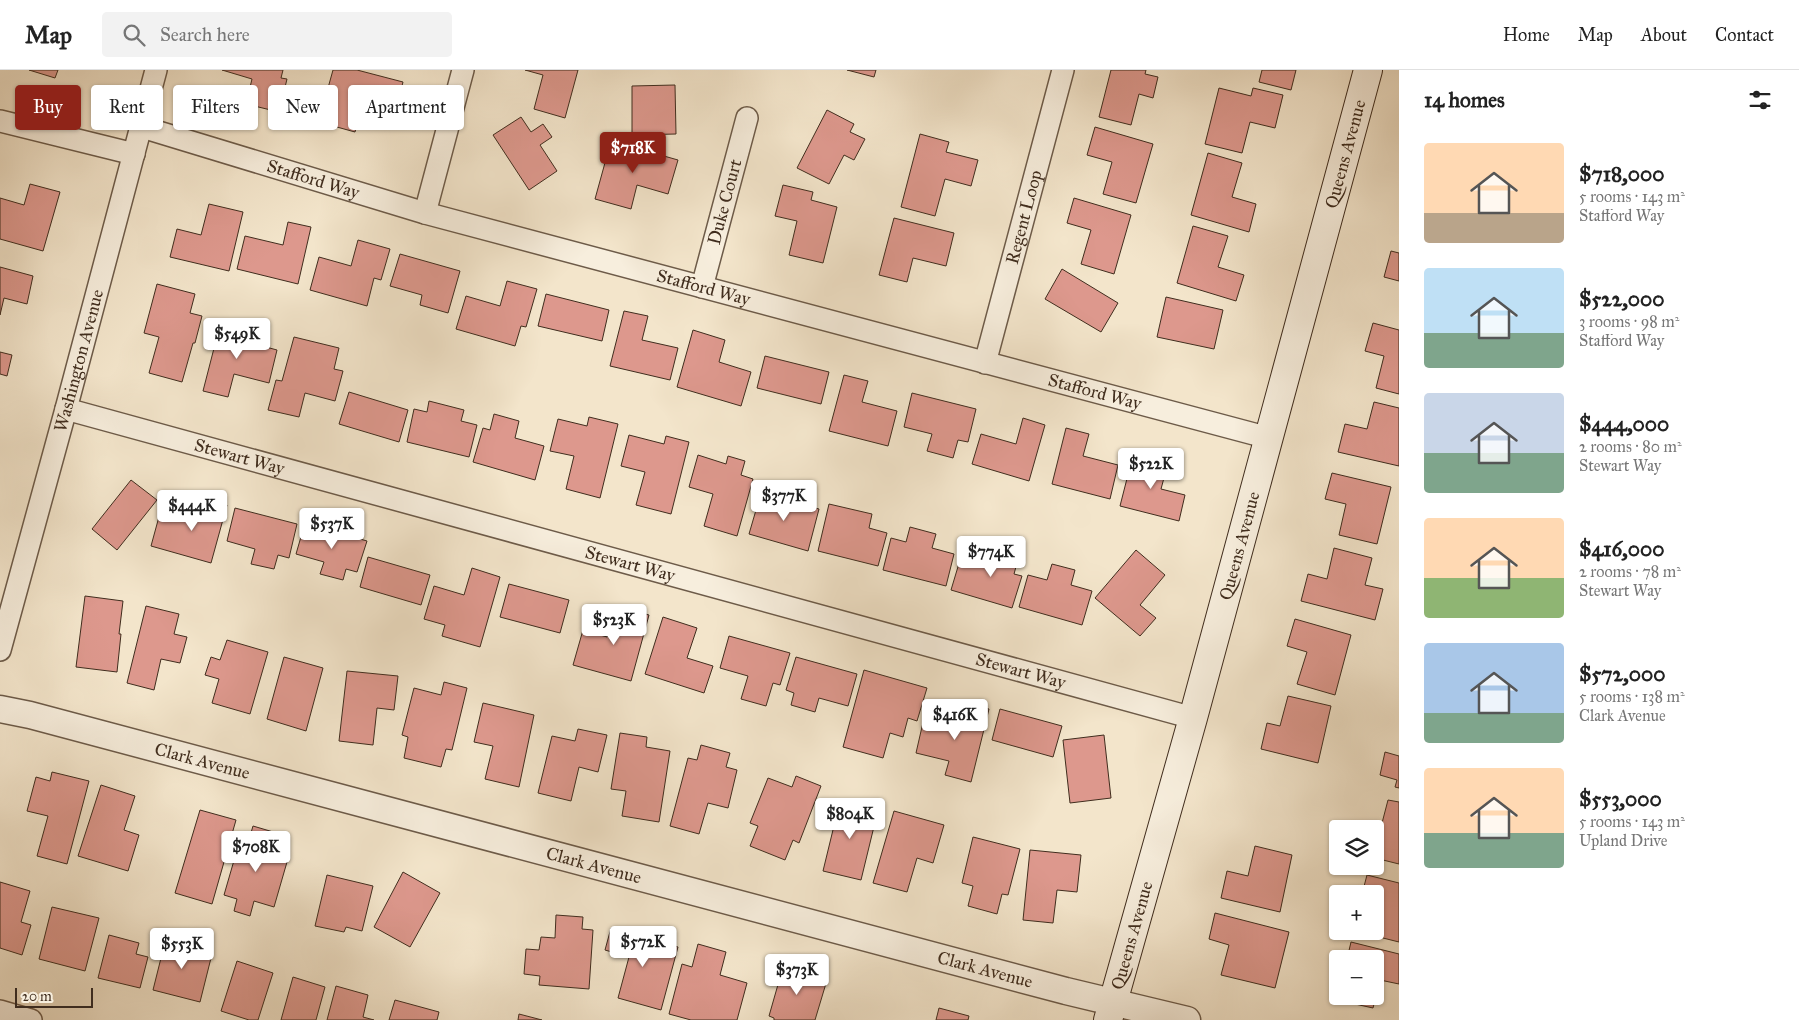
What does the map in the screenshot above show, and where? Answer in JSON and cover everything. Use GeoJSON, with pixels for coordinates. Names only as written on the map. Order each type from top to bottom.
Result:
{"type":"FeatureCollection","features":[{"type":"Feature","properties":{"kind":"main road","name":"Queens Avenue"},"geometry":{"type":"LineString","coordinates":[[1111,1012],[1193,718],[1368,70]]}},
{"type":"Feature","properties":{"kind":"street","name":"Washington Avenue"},"geometry":{"type":"LineString","coordinates":[[152,85],[156,70]]}},
{"type":"Feature","properties":{"kind":"street"},"geometry":{"type":"LineString","coordinates":[[425,213],[463,70]]}},
{"type":"Feature","properties":{"kind":"street","name":"Regent Loop"},"geometry":{"type":"LineString","coordinates":[[985,362],[1063,70]]}},
{"type":"Feature","properties":{"kind":"street","name":"Duke Court"},"geometry":{"type":"LineString","coordinates":[[702,287],[747,118]]}},
{"type":"Feature","properties":{"kind":"street"},"geometry":{"type":"LineString","coordinates":[[0,121],[134,154]]}},
{"type":"Feature","properties":{"kind":"street","name":"Washington Avenue"},"geometry":{"type":"LineString","coordinates":[[0,650],[141,130]]}},
{"type":"Feature","properties":{"kind":"street","name":"Stafford Way"},"geometry":{"type":"LineString","coordinates":[[155,130],[425,213],[1269,438]]}},
{"type":"Feature","properties":{"kind":"street","name":"Stewart Way"},"geometry":{"type":"LineString","coordinates":[[66,409],[1193,718]]}},
{"type":"Feature","properties":{"kind":"street","name":"Clark Avenue"},"geometry":{"type":"LineString","coordinates":[[0,709],[38,717],[1111,1012],[1187,1020]]}},
{"type":"Feature","properties":{"kind":"street"},"geometry":{"type":"LineString","coordinates":[[0,1012],[31,1020]]}},
{"type":"Feature","properties":{"kind":"building"},"geometry":{"type":"Polygon","coordinates":[[[29,70],[58,70],[55,78],[29,70]]]}},
{"type":"Feature","properties":{"kind":"building"},"geometry":{"type":"Polygon","coordinates":[[[222,70],[283,70],[281,78],[287,79],[286,85],[268,85],[268,109],[258,107],[258,85],[251,85],[252,79],[222,70]]]}},
{"type":"Feature","properties":{"kind":"building"},"geometry":{"type":"Polygon","coordinates":[[[333,70],[357,70],[403,82],[402,85],[348,85],[348,130],[356,130],[355,132],[338,127],[338,85],[329,85],[333,70]]]}},
{"type":"Feature","properties":{"kind":"building"},"geometry":{"type":"Polygon","coordinates":[[[525,70],[578,70],[565,118],[534,109],[543,75],[525,70]]]}},
{"type":"Feature","properties":{"kind":"building"},"geometry":{"type":"Polygon","coordinates":[[[847,70],[876,70],[874,77],[847,70]]]}},
{"type":"Feature","properties":{"kind":"building"},"geometry":{"type":"Polygon","coordinates":[[[1111,70],[1146,70],[1145,74],[1158,77],[1153,98],[1139,94],[1131,125],[1099,117],[1111,70]]]}},
{"type":"Feature","properties":{"kind":"building"},"geometry":{"type":"Polygon","coordinates":[[[1262,70],[1296,70],[1291,90],[1259,82],[1262,70]]]}},
{"type":"Feature","properties":{"kind":"building"},"geometry":{"type":"Polygon","coordinates":[[[675,85],[676,134],[632,135],[632,86],[675,85]]]}},
{"type":"Feature","properties":{"kind":"building"},"geometry":{"type":"Polygon","coordinates":[[[1219,88],[1251,96],[1253,88],[1283,95],[1275,128],[1250,122],[1242,153],[1205,144],[1219,88]]]}},
{"type":"Feature","properties":{"kind":"building"},"geometry":{"type":"Polygon","coordinates":[[[827,110],[854,124],[850,132],[865,139],[854,160],[844,155],[829,184],[797,168],[827,110]]]}},
{"type":"Feature","properties":{"kind":"building"},"geometry":{"type":"Polygon","coordinates":[[[521,117],[531,132],[543,124],[552,137],[540,145],[557,171],[529,190],[493,135],[521,117]]]}},
{"type":"Feature","properties":{"kind":"building"},"geometry":{"type":"Polygon","coordinates":[[[1095,127],[1153,144],[1136,203],[1103,194],[1112,162],[1087,155],[1095,127]]]}},
{"type":"Feature","properties":{"kind":"building"},"geometry":{"type":"Polygon","coordinates":[[[920,134],[949,142],[946,152],[978,160],[971,186],[945,179],[935,216],[901,207],[920,134]]]}},
{"type":"Feature","properties":{"kind":"building"},"geometry":{"type":"Polygon","coordinates":[[[611,141],[678,160],[668,194],[637,185],[631,209],[595,199],[611,141]]]}},
{"type":"Feature","properties":{"kind":"building"},"geometry":{"type":"Polygon","coordinates":[[[1208,153],[1242,163],[1232,197],[1256,204],[1249,232],[1191,215],[1208,153]]]}},
{"type":"Feature","properties":{"kind":"building"},"geometry":{"type":"Polygon","coordinates":[[[30,184],[60,192],[43,251],[0,239],[0,198],[24,205],[30,184]]]}},
{"type":"Feature","properties":{"kind":"building"},"geometry":{"type":"Polygon","coordinates":[[[783,185],[813,192],[811,200],[837,207],[823,263],[789,255],[797,221],[775,216],[783,185]]]}},
{"type":"Feature","properties":{"kind":"building"},"geometry":{"type":"Polygon","coordinates":[[[1074,198],[1131,215],[1114,274],[1081,264],[1091,230],[1067,223],[1074,198]]]}},
{"type":"Feature","properties":{"kind":"building"},"geometry":{"type":"Polygon","coordinates":[[[209,204],[243,212],[229,271],[170,257],[177,229],[201,235],[209,204]]]}},
{"type":"Feature","properties":{"kind":"building"},"geometry":{"type":"Polygon","coordinates":[[[894,218],[954,233],[946,266],[913,258],[907,282],[879,275],[894,218]]]}},
{"type":"Feature","properties":{"kind":"building"},"geometry":{"type":"Polygon","coordinates":[[[288,222],[311,227],[298,284],[237,269],[245,236],[283,245],[288,222]]]}},
{"type":"Feature","properties":{"kind":"building"},"geometry":{"type":"Polygon","coordinates":[[[1193,226],[1228,236],[1218,267],[1244,275],[1236,301],[1177,283],[1193,226]]]}},
{"type":"Feature","properties":{"kind":"building"},"geometry":{"type":"Polygon","coordinates":[[[358,240],[390,249],[381,280],[374,278],[367,306],[310,290],[319,257],[351,266],[358,240]]]}},
{"type":"Feature","properties":{"kind":"building"},"geometry":{"type":"Polygon","coordinates":[[[1391,251],[1399,253],[1399,281],[1384,277],[1391,251]]]}},
{"type":"Feature","properties":{"kind":"building"},"geometry":{"type":"Polygon","coordinates":[[[400,254],[460,271],[448,313],[420,305],[422,295],[390,286],[400,254]]]}},
{"type":"Feature","properties":{"kind":"building"},"geometry":{"type":"Polygon","coordinates":[[[0,267],[33,276],[27,304],[4,298],[0,315],[0,267]]]}},
{"type":"Feature","properties":{"kind":"building"},"geometry":{"type":"Polygon","coordinates":[[[1062,269],[1118,303],[1101,332],[1045,299],[1062,269]]]}},
{"type":"Feature","properties":{"kind":"building"},"geometry":{"type":"Polygon","coordinates":[[[507,281],[537,289],[526,327],[521,326],[515,346],[456,329],[466,296],[500,306],[507,281]]]}},
{"type":"Feature","properties":{"kind":"building"},"geometry":{"type":"Polygon","coordinates":[[[157,284],[195,294],[190,313],[202,316],[182,382],[149,373],[159,337],[144,333],[157,284]]]}},
{"type":"Feature","properties":{"kind":"building"},"geometry":{"type":"Polygon","coordinates":[[[546,294],[609,310],[602,341],[538,326],[546,294]]]}},
{"type":"Feature","properties":{"kind":"building"},"geometry":{"type":"Polygon","coordinates":[[[1166,297],[1223,310],[1214,349],[1157,337],[1166,297]]]}},
{"type":"Feature","properties":{"kind":"building"},"geometry":{"type":"Polygon","coordinates":[[[624,311],[648,316],[642,340],[678,348],[670,380],[610,366],[624,311]]]}},
{"type":"Feature","properties":{"kind":"building"},"geometry":{"type":"Polygon","coordinates":[[[221,321],[248,327],[244,341],[277,350],[269,383],[234,374],[228,397],[203,391],[221,321]]]}},
{"type":"Feature","properties":{"kind":"building"},"geometry":{"type":"Polygon","coordinates":[[[1373,323],[1399,330],[1399,394],[1376,388],[1384,356],[1365,351],[1373,323]]]}},
{"type":"Feature","properties":{"kind":"building"},"geometry":{"type":"Polygon","coordinates":[[[693,330],[725,340],[719,362],[751,372],[741,406],[677,387],[693,330]]]}},
{"type":"Feature","properties":{"kind":"building"},"geometry":{"type":"Polygon","coordinates":[[[294,337],[339,348],[334,369],[343,371],[335,401],[305,393],[299,417],[268,410],[276,380],[282,381],[294,337]]]}},
{"type":"Feature","properties":{"kind":"building"},"geometry":{"type":"Polygon","coordinates":[[[0,352],[12,355],[7,376],[0,374],[0,352]]]}},
{"type":"Feature","properties":{"kind":"building"},"geometry":{"type":"Polygon","coordinates":[[[765,356],[829,372],[821,404],[757,388],[765,356]]]}},
{"type":"Feature","properties":{"kind":"building"},"geometry":{"type":"Polygon","coordinates":[[[844,375],[868,381],[862,402],[897,411],[888,446],[829,431],[844,375]]]}},
{"type":"Feature","properties":{"kind":"building"},"geometry":{"type":"Polygon","coordinates":[[[349,392],[408,410],[399,442],[339,424],[349,392]]]}},
{"type":"Feature","properties":{"kind":"building"},"geometry":{"type":"Polygon","coordinates":[[[912,393],[976,409],[968,442],[958,440],[953,458],[927,451],[932,434],[904,427],[912,393]]]}},
{"type":"Feature","properties":{"kind":"building"},"geometry":{"type":"Polygon","coordinates":[[[429,401],[464,410],[461,421],[477,425],[469,457],[407,442],[414,409],[427,412],[429,401]]]}},
{"type":"Feature","properties":{"kind":"building"},"geometry":{"type":"Polygon","coordinates":[[[1374,402],[1399,408],[1399,466],[1338,452],[1345,424],[1367,429],[1374,402]]]}},
{"type":"Feature","properties":{"kind":"building"},"geometry":{"type":"Polygon","coordinates":[[[494,414],[519,421],[515,438],[544,446],[535,480],[473,462],[483,428],[490,430],[494,414]]]}},
{"type":"Feature","properties":{"kind":"building"},"geometry":{"type":"Polygon","coordinates":[[[589,417],[618,424],[600,498],[566,489],[574,456],[550,451],[558,419],[587,426],[589,417]]]}},
{"type":"Feature","properties":{"kind":"building"},"geometry":{"type":"Polygon","coordinates":[[[1023,418],[1045,425],[1029,481],[972,464],[981,434],[1016,444],[1023,418]]]}},
{"type":"Feature","properties":{"kind":"building"},"geometry":{"type":"Polygon","coordinates":[[[1066,428],[1089,434],[1083,456],[1118,465],[1110,499],[1052,484],[1066,428]]]}},
{"type":"Feature","properties":{"kind":"building"},"geometry":{"type":"Polygon","coordinates":[[[629,435],[664,444],[666,436],[689,442],[671,514],[636,505],[645,472],[621,466],[629,435]]]}},
{"type":"Feature","properties":{"kind":"building"},"geometry":{"type":"Polygon","coordinates":[[[698,455],[726,464],[728,456],[745,461],[741,475],[753,479],[737,536],[704,526],[713,494],[689,487],[698,455]]]}},
{"type":"Feature","properties":{"kind":"building"},"geometry":{"type":"Polygon","coordinates":[[[1133,455],[1168,463],[1161,489],[1185,495],[1179,521],[1120,506],[1133,455]]]}},
{"type":"Feature","properties":{"kind":"building"},"geometry":{"type":"Polygon","coordinates":[[[1332,473],[1391,487],[1377,544],[1339,535],[1346,504],[1325,499],[1332,473]]]}},
{"type":"Feature","properties":{"kind":"building"},"geometry":{"type":"Polygon","coordinates":[[[131,480],[157,500],[117,550],[92,529],[131,480]]]}},
{"type":"Feature","properties":{"kind":"building"},"geometry":{"type":"Polygon","coordinates":[[[761,493],[819,509],[808,551],[749,534],[761,493]]]}},
{"type":"Feature","properties":{"kind":"building"},"geometry":{"type":"Polygon","coordinates":[[[202,498],[227,505],[211,563],[151,546],[160,513],[195,523],[202,498]]]}},
{"type":"Feature","properties":{"kind":"building"},"geometry":{"type":"Polygon","coordinates":[[[829,504],[872,514],[869,528],[887,533],[878,566],[818,551],[829,504]]]}},
{"type":"Feature","properties":{"kind":"building"},"geometry":{"type":"Polygon","coordinates":[[[235,508],[297,524],[289,558],[278,555],[274,569],[251,564],[255,549],[227,541],[235,508]]]}},
{"type":"Feature","properties":{"kind":"building"},"geometry":{"type":"Polygon","coordinates":[[[305,523],[367,541],[357,572],[346,569],[343,580],[320,574],[324,562],[296,554],[305,523]]]}},
{"type":"Feature","properties":{"kind":"building"},"geometry":{"type":"Polygon","coordinates":[[[910,527],[936,534],[932,548],[954,554],[946,586],[883,570],[891,538],[906,542],[910,527]]]}},
{"type":"Feature","properties":{"kind":"building"},"geometry":{"type":"Polygon","coordinates":[[[993,544],[1020,552],[1014,574],[1022,576],[1012,608],[951,590],[960,560],[986,568],[993,544]]]}},
{"type":"Feature","properties":{"kind":"building"},"geometry":{"type":"Polygon","coordinates":[[[1334,548],[1372,558],[1365,585],[1383,589],[1375,620],[1301,601],[1308,574],[1327,579],[1334,548]]]}},
{"type":"Feature","properties":{"kind":"building"},"geometry":{"type":"Polygon","coordinates":[[[1136,550],[1165,575],[1140,605],[1156,618],[1140,636],[1095,598],[1136,550]]]}},
{"type":"Feature","properties":{"kind":"building"},"geometry":{"type":"Polygon","coordinates":[[[368,557],[430,575],[421,605],[360,587],[368,557]]]}},
{"type":"Feature","properties":{"kind":"building"},"geometry":{"type":"Polygon","coordinates":[[[1052,564],[1075,570],[1071,585],[1092,591],[1082,625],[1019,607],[1028,575],[1047,580],[1052,564]]]}},
{"type":"Feature","properties":{"kind":"building"},"geometry":{"type":"Polygon","coordinates":[[[472,568],[500,577],[480,647],[442,636],[445,625],[424,619],[434,586],[464,595],[472,568]]]}},
{"type":"Feature","properties":{"kind":"building"},"geometry":{"type":"Polygon","coordinates":[[[509,584],[569,600],[560,633],[500,617],[509,584]]]}},
{"type":"Feature","properties":{"kind":"building"},"geometry":{"type":"Polygon","coordinates":[[[85,596],[123,601],[117,672],[76,667],[85,596]]]}},
{"type":"Feature","properties":{"kind":"building"},"geometry":{"type":"Polygon","coordinates":[[[146,606],[179,614],[174,634],[187,637],[180,663],[161,659],[154,690],[127,683],[146,606]]]}},
{"type":"Feature","properties":{"kind":"building"},"geometry":{"type":"Polygon","coordinates":[[[615,606],[649,615],[631,681],[573,665],[583,630],[607,637],[615,606]]]}},
{"type":"Feature","properties":{"kind":"building"},"geometry":{"type":"Polygon","coordinates":[[[663,617],[697,628],[687,658],[713,666],[704,693],[645,674],[663,617]]]}},
{"type":"Feature","properties":{"kind":"building"},"geometry":{"type":"Polygon","coordinates":[[[1295,619],[1351,635],[1335,695],[1297,684],[1307,652],[1287,646],[1295,619]]]}},
{"type":"Feature","properties":{"kind":"building"},"geometry":{"type":"Polygon","coordinates":[[[729,636],[790,653],[780,685],[773,683],[766,706],[741,699],[748,676],[720,668],[729,636]]]}},
{"type":"Feature","properties":{"kind":"building"},"geometry":{"type":"Polygon","coordinates":[[[227,640],[268,652],[250,714],[212,703],[219,679],[205,675],[211,657],[220,660],[227,640]]]}},
{"type":"Feature","properties":{"kind":"building"},"geometry":{"type":"Polygon","coordinates":[[[284,657],[323,668],[306,731],[267,719],[284,657]]]}},
{"type":"Feature","properties":{"kind":"building"},"geometry":{"type":"Polygon","coordinates":[[[796,657],[857,674],[848,706],[819,698],[815,712],[791,705],[794,693],[786,690],[796,657]]]}},
{"type":"Feature","properties":{"kind":"building"},"geometry":{"type":"Polygon","coordinates":[[[864,670],[927,688],[917,721],[908,718],[903,737],[890,733],[883,758],[843,747],[864,670]]]}},
{"type":"Feature","properties":{"kind":"building"},"geometry":{"type":"Polygon","coordinates":[[[347,671],[398,676],[394,710],[377,708],[373,745],[339,741],[347,671]]]}},
{"type":"Feature","properties":{"kind":"building"},"geometry":{"type":"Polygon","coordinates":[[[444,682],[467,688],[452,750],[446,749],[441,767],[404,758],[408,737],[402,735],[414,688],[441,695],[444,682]]]}},
{"type":"Feature","properties":{"kind":"building"},"geometry":{"type":"Polygon","coordinates":[[[1288,696],[1331,706],[1318,763],[1261,749],[1267,723],[1280,726],[1288,696]]]}},
{"type":"Feature","properties":{"kind":"building"},"geometry":{"type":"Polygon","coordinates":[[[483,703],[534,715],[519,787],[485,779],[493,746],[474,742],[483,703]]]}},
{"type":"Feature","properties":{"kind":"building"},"geometry":{"type":"Polygon","coordinates":[[[963,703],[989,709],[971,782],[945,775],[949,761],[916,753],[924,718],[957,726],[963,703]]]}},
{"type":"Feature","properties":{"kind":"building"},"geometry":{"type":"Polygon","coordinates":[[[1000,709],[1062,726],[1053,757],[992,740],[1000,709]]]}},
{"type":"Feature","properties":{"kind":"building"},"geometry":{"type":"Polygon","coordinates":[[[578,729],[607,735],[598,772],[579,767],[571,801],[538,793],[552,736],[575,741],[578,729]]]}},
{"type":"Feature","properties":{"kind":"building"},"geometry":{"type":"Polygon","coordinates":[[[620,733],[647,737],[646,747],[670,751],[659,822],[622,816],[626,791],[611,789],[620,733]]]}},
{"type":"Feature","properties":{"kind":"building"},"geometry":{"type":"Polygon","coordinates":[[[1104,735],[1111,798],[1070,803],[1063,740],[1104,735]]]}},
{"type":"Feature","properties":{"kind":"building"},"geometry":{"type":"Polygon","coordinates":[[[701,745],[730,753],[726,767],[737,770],[728,808],[708,803],[699,834],[670,826],[688,758],[697,760],[701,745]]]}},
{"type":"Feature","properties":{"kind":"building"},"geometry":{"type":"Polygon","coordinates":[[[1385,752],[1399,756],[1399,788],[1395,787],[1397,780],[1380,775],[1385,752]]]}},
{"type":"Feature","properties":{"kind":"building"},"geometry":{"type":"Polygon","coordinates":[[[52,772],[89,781],[67,864],[37,856],[48,816],[27,811],[36,777],[50,781],[52,772]]]}},
{"type":"Feature","properties":{"kind":"building"},"geometry":{"type":"Polygon","coordinates":[[[796,776],[821,786],[799,843],[793,840],[785,860],[750,846],[758,826],[750,823],[768,778],[792,787],[796,776]]]}},
{"type":"Feature","properties":{"kind":"building"},"geometry":{"type":"Polygon","coordinates":[[[101,785],[135,796],[124,830],[139,835],[128,871],[78,856],[101,785]]]}},
{"type":"Feature","properties":{"kind":"building"},"geometry":{"type":"Polygon","coordinates":[[[1388,800],[1399,802],[1399,864],[1384,860],[1383,820],[1388,800]]]}},
{"type":"Feature","properties":{"kind":"building"},"geometry":{"type":"Polygon","coordinates":[[[840,801],[878,810],[861,880],[823,871],[840,801]]]}},
{"type":"Feature","properties":{"kind":"building"},"geometry":{"type":"Polygon","coordinates":[[[200,810],[236,820],[212,904],[175,893],[200,810]]]}},
{"type":"Feature","properties":{"kind":"building"},"geometry":{"type":"Polygon","coordinates":[[[894,811],[944,825],[933,863],[917,858],[907,892],[873,883],[894,811]]]}},
{"type":"Feature","properties":{"kind":"building"},"geometry":{"type":"Polygon","coordinates":[[[253,826],[280,834],[272,858],[287,862],[274,907],[254,901],[250,916],[234,911],[237,899],[224,895],[237,850],[245,853],[253,826]]]}},
{"type":"Feature","properties":{"kind":"building"},"geometry":{"type":"Polygon","coordinates":[[[973,837],[1020,849],[1008,895],[1002,894],[997,914],[968,906],[973,886],[962,883],[973,837]]]}},
{"type":"Feature","properties":{"kind":"building"},"geometry":{"type":"Polygon","coordinates":[[[1255,846],[1292,855],[1280,912],[1221,898],[1227,871],[1248,876],[1255,846]]]}},
{"type":"Feature","properties":{"kind":"building"},"geometry":{"type":"Polygon","coordinates":[[[1030,850],[1081,855],[1077,892],[1057,890],[1053,923],[1023,920],[1030,850]]]}},
{"type":"Feature","properties":{"kind":"building"},"geometry":{"type":"Polygon","coordinates":[[[403,872],[440,893],[410,947],[374,927],[403,872]]]}},
{"type":"Feature","properties":{"kind":"building"},"geometry":{"type":"Polygon","coordinates":[[[327,875],[373,886],[362,931],[346,927],[344,932],[315,926],[327,875]]]}},
{"type":"Feature","properties":{"kind":"building"},"geometry":{"type":"Polygon","coordinates":[[[1367,875],[1399,883],[1399,942],[1384,938],[1384,885],[1364,885],[1367,875]]]}},
{"type":"Feature","properties":{"kind":"building"},"geometry":{"type":"Polygon","coordinates":[[[0,882],[30,891],[21,922],[31,925],[22,955],[0,948],[0,882]]]}},
{"type":"Feature","properties":{"kind":"building"},"geometry":{"type":"Polygon","coordinates":[[[52,907],[99,918],[85,971],[39,959],[52,907]]]}},
{"type":"Feature","properties":{"kind":"building"},"geometry":{"type":"Polygon","coordinates":[[[1215,913],[1289,932],[1275,988],[1221,975],[1229,945],[1209,939],[1215,913]]]}},
{"type":"Feature","properties":{"kind":"building"},"geometry":{"type":"Polygon","coordinates":[[[556,915],[583,917],[582,929],[593,930],[589,989],[539,985],[540,976],[524,974],[526,949],[539,950],[541,937],[555,938],[556,915]]]}},
{"type":"Feature","properties":{"kind":"building"},"geometry":{"type":"Polygon","coordinates":[[[611,928],[678,947],[661,1010],[618,998],[629,957],[605,950],[611,928]]]}},
{"type":"Feature","properties":{"kind":"building"},"geometry":{"type":"Polygon","coordinates":[[[167,934],[183,938],[181,946],[212,954],[200,1002],[153,990],[167,934]]]}},
{"type":"Feature","properties":{"kind":"building"},"geometry":{"type":"Polygon","coordinates":[[[109,935],[139,943],[136,954],[148,957],[140,988],[98,978],[109,935]]]}},
{"type":"Feature","properties":{"kind":"building"},"geometry":{"type":"Polygon","coordinates":[[[1351,942],[1383,950],[1349,950],[1351,942]]]}},
{"type":"Feature","properties":{"kind":"building"},"geometry":{"type":"Polygon","coordinates":[[[698,944],[726,952],[720,975],[747,983],[737,1020],[691,1020],[669,1014],[682,964],[692,967],[698,944]]]}},
{"type":"Feature","properties":{"kind":"building"},"geometry":{"type":"Polygon","coordinates":[[[1384,950],[1399,954],[1399,984],[1384,981],[1384,950]]]}},
{"type":"Feature","properties":{"kind":"building"},"geometry":{"type":"Polygon","coordinates":[[[237,961],[273,973],[258,1020],[249,1020],[221,1011],[237,961]]]}},
{"type":"Feature","properties":{"kind":"building"},"geometry":{"type":"Polygon","coordinates":[[[783,967],[827,980],[815,1020],[774,1020],[774,1018],[769,1016],[783,967]]]}},
{"type":"Feature","properties":{"kind":"building"},"geometry":{"type":"Polygon","coordinates":[[[293,977],[325,987],[316,1020],[281,1020],[293,977]]]}},
{"type":"Feature","properties":{"kind":"building"},"geometry":{"type":"Polygon","coordinates":[[[336,986],[368,995],[363,1017],[374,1020],[327,1020],[336,986]]]}},
{"type":"Feature","properties":{"kind":"building"},"geometry":{"type":"Polygon","coordinates":[[[395,1000],[439,1012],[437,1020],[389,1020],[395,1000]]]}},
{"type":"Feature","properties":{"kind":"building"},"geometry":{"type":"Polygon","coordinates":[[[1360,1005],[1374,1005],[1373,1008],[1360,1005]]]}},
{"type":"Feature","properties":{"kind":"building"},"geometry":{"type":"Polygon","coordinates":[[[939,1008],[969,1016],[968,1020],[936,1020],[939,1008]]]}},
{"type":"Feature","properties":{"kind":"building"},"geometry":{"type":"Polygon","coordinates":[[[519,1014],[542,1020],[518,1020],[519,1014]]]}}]}
